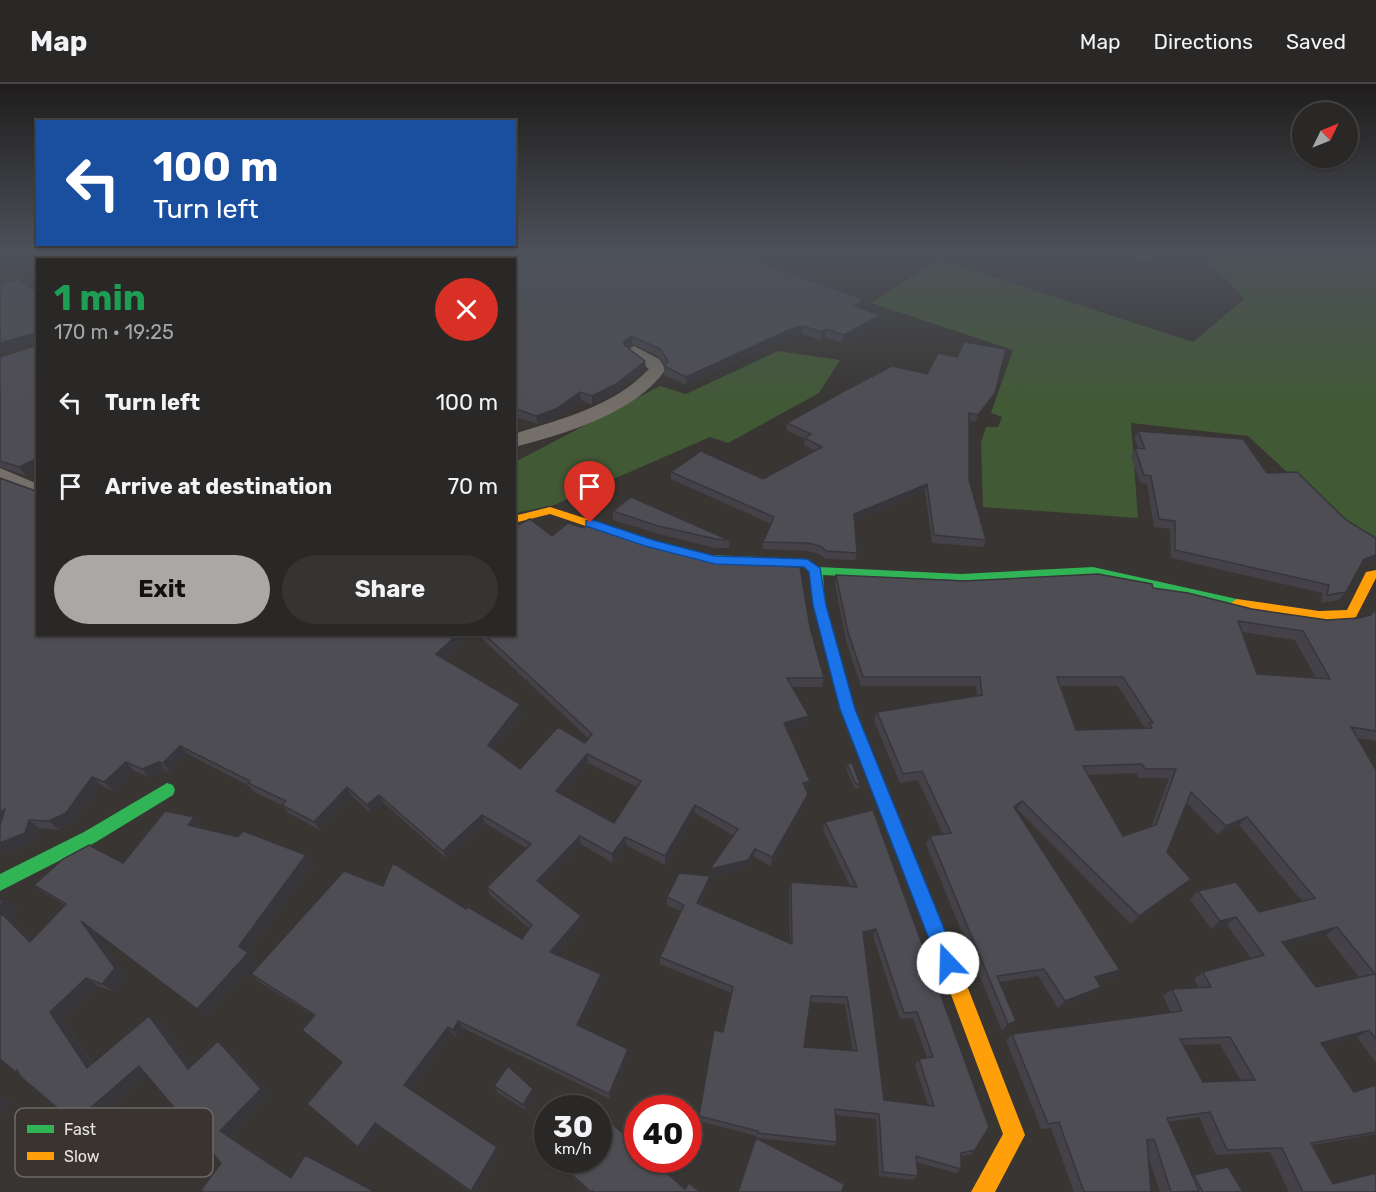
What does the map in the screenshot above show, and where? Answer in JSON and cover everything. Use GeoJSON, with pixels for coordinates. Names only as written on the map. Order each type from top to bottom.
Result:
{"type":"FeatureCollection","features":[{"type":"Feature","properties":{"kind":"street"},"geometry":{"type":"LineString","coordinates":[[516,440],[584,419],[624,398],[658,369],[634,351]]}},
{"type":"Feature","properties":{"kind":"street"},"geometry":{"type":"LineString","coordinates":[[0,474],[36,491]]}},
{"type":"Feature","properties":{"kind":"street"},"geometry":{"type":"LineString","coordinates":[[516,519],[550,510],[649,543],[715,560],[807,563],[816,571],[961,578],[1093,571],[1246,605],[1319,616],[1351,614],[1370,575],[1376,574]]}},
{"type":"Feature","properties":{"kind":"street"},"geometry":{"type":"LineString","coordinates":[[816,571],[819,605],[848,709],[891,813],[1014,1135],[982,1192]]}},
{"type":"Feature","properties":{"kind":"street"},"geometry":{"type":"LineString","coordinates":[[0,883],[90,837],[167,790]]}},
{"type":"Feature","properties":{"kind":"green space"},"geometry":{"type":"Polygon","coordinates":[[[880,306],[1081,306],[1193,342],[1236,306],[1376,306],[1376,541],[1351,531],[1248,436],[1131,423],[1138,518],[983,507],[981,443],[986,427],[998,427],[1002,417],[991,413],[1013,350],[880,306]]]}},
{"type":"Feature","properties":{"kind":"green space"},"geometry":{"type":"Polygon","coordinates":[[[778,351],[840,360],[819,393],[728,443],[710,437],[554,505],[516,513],[516,461],[660,386],[686,394],[778,351]]]}},
{"type":"Feature","properties":{"kind":"building"},"geometry":{"type":"Polygon","coordinates":[[[0,306],[36,306],[36,459],[19,467],[0,461],[0,357],[35,346],[35,336],[32,334],[0,343],[0,306]]]}},
{"type":"Feature","properties":{"kind":"building"},"geometry":{"type":"Polygon","coordinates":[[[516,306],[855,306],[880,315],[844,335],[826,329],[822,332],[803,326],[791,329],[686,377],[664,366],[668,361],[660,349],[632,336],[624,341],[624,345],[645,361],[618,383],[592,396],[580,392],[556,409],[536,416],[516,409],[516,306]]]}},
{"type":"Feature","properties":{"kind":"building"},"geometry":{"type":"Polygon","coordinates":[[[964,342],[1006,349],[995,393],[978,415],[969,413],[969,480],[986,540],[934,535],[927,484],[854,514],[857,553],[826,551],[820,546],[808,543],[763,542],[774,517],[671,472],[701,451],[763,479],[822,447],[805,438],[811,434],[787,423],[892,366],[927,374],[938,353],[957,357],[964,342]]]}},
{"type":"Feature","properties":{"kind":"building"},"geometry":{"type":"Polygon","coordinates":[[[1138,431],[1243,439],[1267,473],[1297,472],[1346,520],[1376,538],[1376,555],[1364,559],[1346,592],[1327,595],[1329,585],[1175,550],[1175,521],[1159,519],[1151,476],[1144,475],[1135,448],[1145,449],[1138,431]]]}},
{"type":"Feature","properties":{"kind":"building"},"geometry":{"type":"Polygon","coordinates":[[[0,478],[36,492],[36,636],[456,636],[436,654],[520,704],[488,745],[520,769],[558,727],[585,743],[592,734],[486,636],[516,636],[516,526],[530,519],[552,536],[568,523],[584,528],[586,526],[638,543],[715,563],[800,567],[810,627],[824,678],[787,678],[809,716],[784,723],[810,781],[803,783],[808,794],[772,857],[755,849],[748,860],[710,869],[738,829],[695,805],[665,856],[625,837],[612,854],[580,836],[537,881],[581,916],[550,952],[601,974],[577,1025],[628,1049],[609,1094],[458,1021],[453,1030],[448,1027],[404,1085],[497,1147],[471,1191],[375,1123],[358,1147],[307,1104],[342,1062],[302,1030],[315,1015],[251,974],[344,871],[383,886],[393,863],[466,909],[468,907],[522,939],[532,925],[487,887],[531,844],[482,815],[443,851],[379,795],[367,805],[347,787],[314,822],[282,805],[286,801],[180,746],[163,763],[159,762],[142,769],[126,762],[104,782],[92,777],[66,813],[49,821],[29,820],[25,833],[0,843],[0,825],[5,809],[0,812],[0,478]],[[587,754],[556,791],[614,823],[641,781],[587,754]]]}},
{"type":"Feature","properties":{"kind":"building"},"geometry":{"type":"Polygon","coordinates":[[[631,497],[729,540],[658,526],[613,511],[631,497]]]}},
{"type":"Feature","properties":{"kind":"building"},"geometry":{"type":"Polygon","coordinates":[[[1098,574],[1152,584],[1153,588],[1188,593],[1252,609],[1327,620],[1359,618],[1376,611],[1376,731],[1351,727],[1376,770],[1376,1039],[1369,1030],[1321,1043],[1354,1092],[1376,1085],[1376,1132],[1311,1143],[1333,1184],[1376,1173],[1376,1192],[1303,1192],[1282,1148],[1227,1150],[1210,1112],[1167,1118],[1199,1191],[1171,1192],[1154,1139],[1147,1140],[1151,1192],[1084,1192],[1059,1122],[1048,1124],[1012,1034],[1182,1011],[1172,989],[1211,987],[1203,972],[1264,955],[1236,917],[1220,921],[1198,891],[1236,882],[1259,912],[1315,898],[1247,817],[1226,826],[1191,792],[1167,852],[1191,879],[1139,916],[1022,801],[1014,807],[1120,970],[1095,977],[1101,987],[1065,1001],[1044,969],[997,976],[1016,1021],[1008,1024],[930,836],[951,833],[922,771],[903,774],[877,712],[982,695],[980,677],[863,677],[848,632],[836,575],[964,581],[1098,574]],[[1238,621],[1257,674],[1330,679],[1303,631],[1238,621]],[[1057,677],[1076,730],[1152,728],[1149,723],[1153,723],[1123,677],[1057,677]],[[1142,764],[1083,766],[1123,836],[1156,825],[1176,769],[1145,769],[1142,764]],[[1337,927],[1282,942],[1316,987],[1375,974],[1337,927]],[[1230,1037],[1180,1039],[1203,1082],[1255,1080],[1230,1037]]]}},
{"type":"Feature","properties":{"kind":"building"},"geometry":{"type":"Polygon","coordinates":[[[852,763],[860,784],[856,784],[847,764],[852,763]]]}},
{"type":"Feature","properties":{"kind":"building"},"geometry":{"type":"Polygon","coordinates":[[[873,810],[989,1127],[975,1150],[961,1153],[961,1169],[916,1156],[918,1176],[883,1172],[879,1114],[835,1109],[837,1142],[758,1133],[758,1131],[702,1117],[702,1099],[714,1030],[723,1032],[733,987],[660,957],[684,905],[667,897],[679,873],[710,876],[697,903],[792,944],[791,882],[857,887],[825,822],[873,810]],[[876,929],[863,932],[884,1100],[934,1106],[919,1059],[933,1057],[917,1012],[904,1013],[876,929]],[[811,996],[804,1047],[857,1051],[847,997],[811,996]]]}},
{"type":"Feature","properties":{"kind":"building"},"geometry":{"type":"Polygon","coordinates":[[[165,811],[194,817],[188,825],[238,837],[243,831],[306,855],[239,946],[248,953],[197,1009],[81,921],[115,968],[102,984],[86,978],[50,1012],[87,1068],[149,1016],[188,1069],[218,1041],[261,1089],[220,1131],[291,1178],[305,1155],[375,1192],[204,1192],[201,1190],[213,1177],[221,1163],[213,1154],[213,1108],[175,1108],[139,1066],[90,1108],[58,1108],[21,1077],[17,1070],[16,1072],[0,1059],[0,916],[2,914],[30,942],[66,904],[34,885],[63,859],[89,845],[123,863],[165,811]]]}},
{"type":"Feature","properties":{"kind":"building"},"geometry":{"type":"Polygon","coordinates":[[[508,1066],[533,1089],[523,1105],[494,1086],[508,1066]]]}},
{"type":"Feature","properties":{"kind":"building"},"geometry":{"type":"Polygon","coordinates":[[[612,1124],[624,1134],[624,1173],[667,1173],[685,1189],[689,1183],[700,1192],[593,1191],[591,1192],[570,1173],[612,1173],[612,1124]]]}},
{"type":"Feature","properties":{"kind":"building"},"geometry":{"type":"Polygon","coordinates":[[[756,1138],[844,1184],[842,1192],[738,1192],[756,1138]]]}},
{"type":"Feature","properties":{"kind":"building"},"geometry":{"type":"Polygon","coordinates":[[[1228,1167],[1243,1192],[1203,1192],[1194,1175],[1228,1167]]]}},
{"type":"Feature","properties":{"kind":"traffic: fast"},"geometry":{"type":"LineString","coordinates":[[710,559],[807,563],[816,571],[961,578],[1093,571],[1237,603]]}},
{"type":"Feature","properties":{"kind":"traffic: fast"},"geometry":{"type":"LineString","coordinates":[[816,571],[819,605],[848,709],[940,941]]}},
{"type":"Feature","properties":{"kind":"traffic: fast"},"geometry":{"type":"LineString","coordinates":[[0,883],[90,837],[167,790]]}},
{"type":"Feature","properties":{"kind":"traffic: slow"},"geometry":{"type":"LineString","coordinates":[[516,519],[550,510],[649,543],[710,559]]}},
{"type":"Feature","properties":{"kind":"traffic: slow"},"geometry":{"type":"LineString","coordinates":[[1237,603],[1319,616],[1351,614],[1370,575],[1376,574]]}},
{"type":"Feature","properties":{"kind":"traffic: slow"},"geometry":{"type":"LineString","coordinates":[[940,941],[1014,1135],[982,1192]]}},
{"type":"Feature","properties":{"kind":"route"},"geometry":{"type":"LineString","coordinates":[[590,523],[649,543],[715,560],[807,563],[816,571],[819,605],[848,709],[891,813],[948,963]]}}]}
